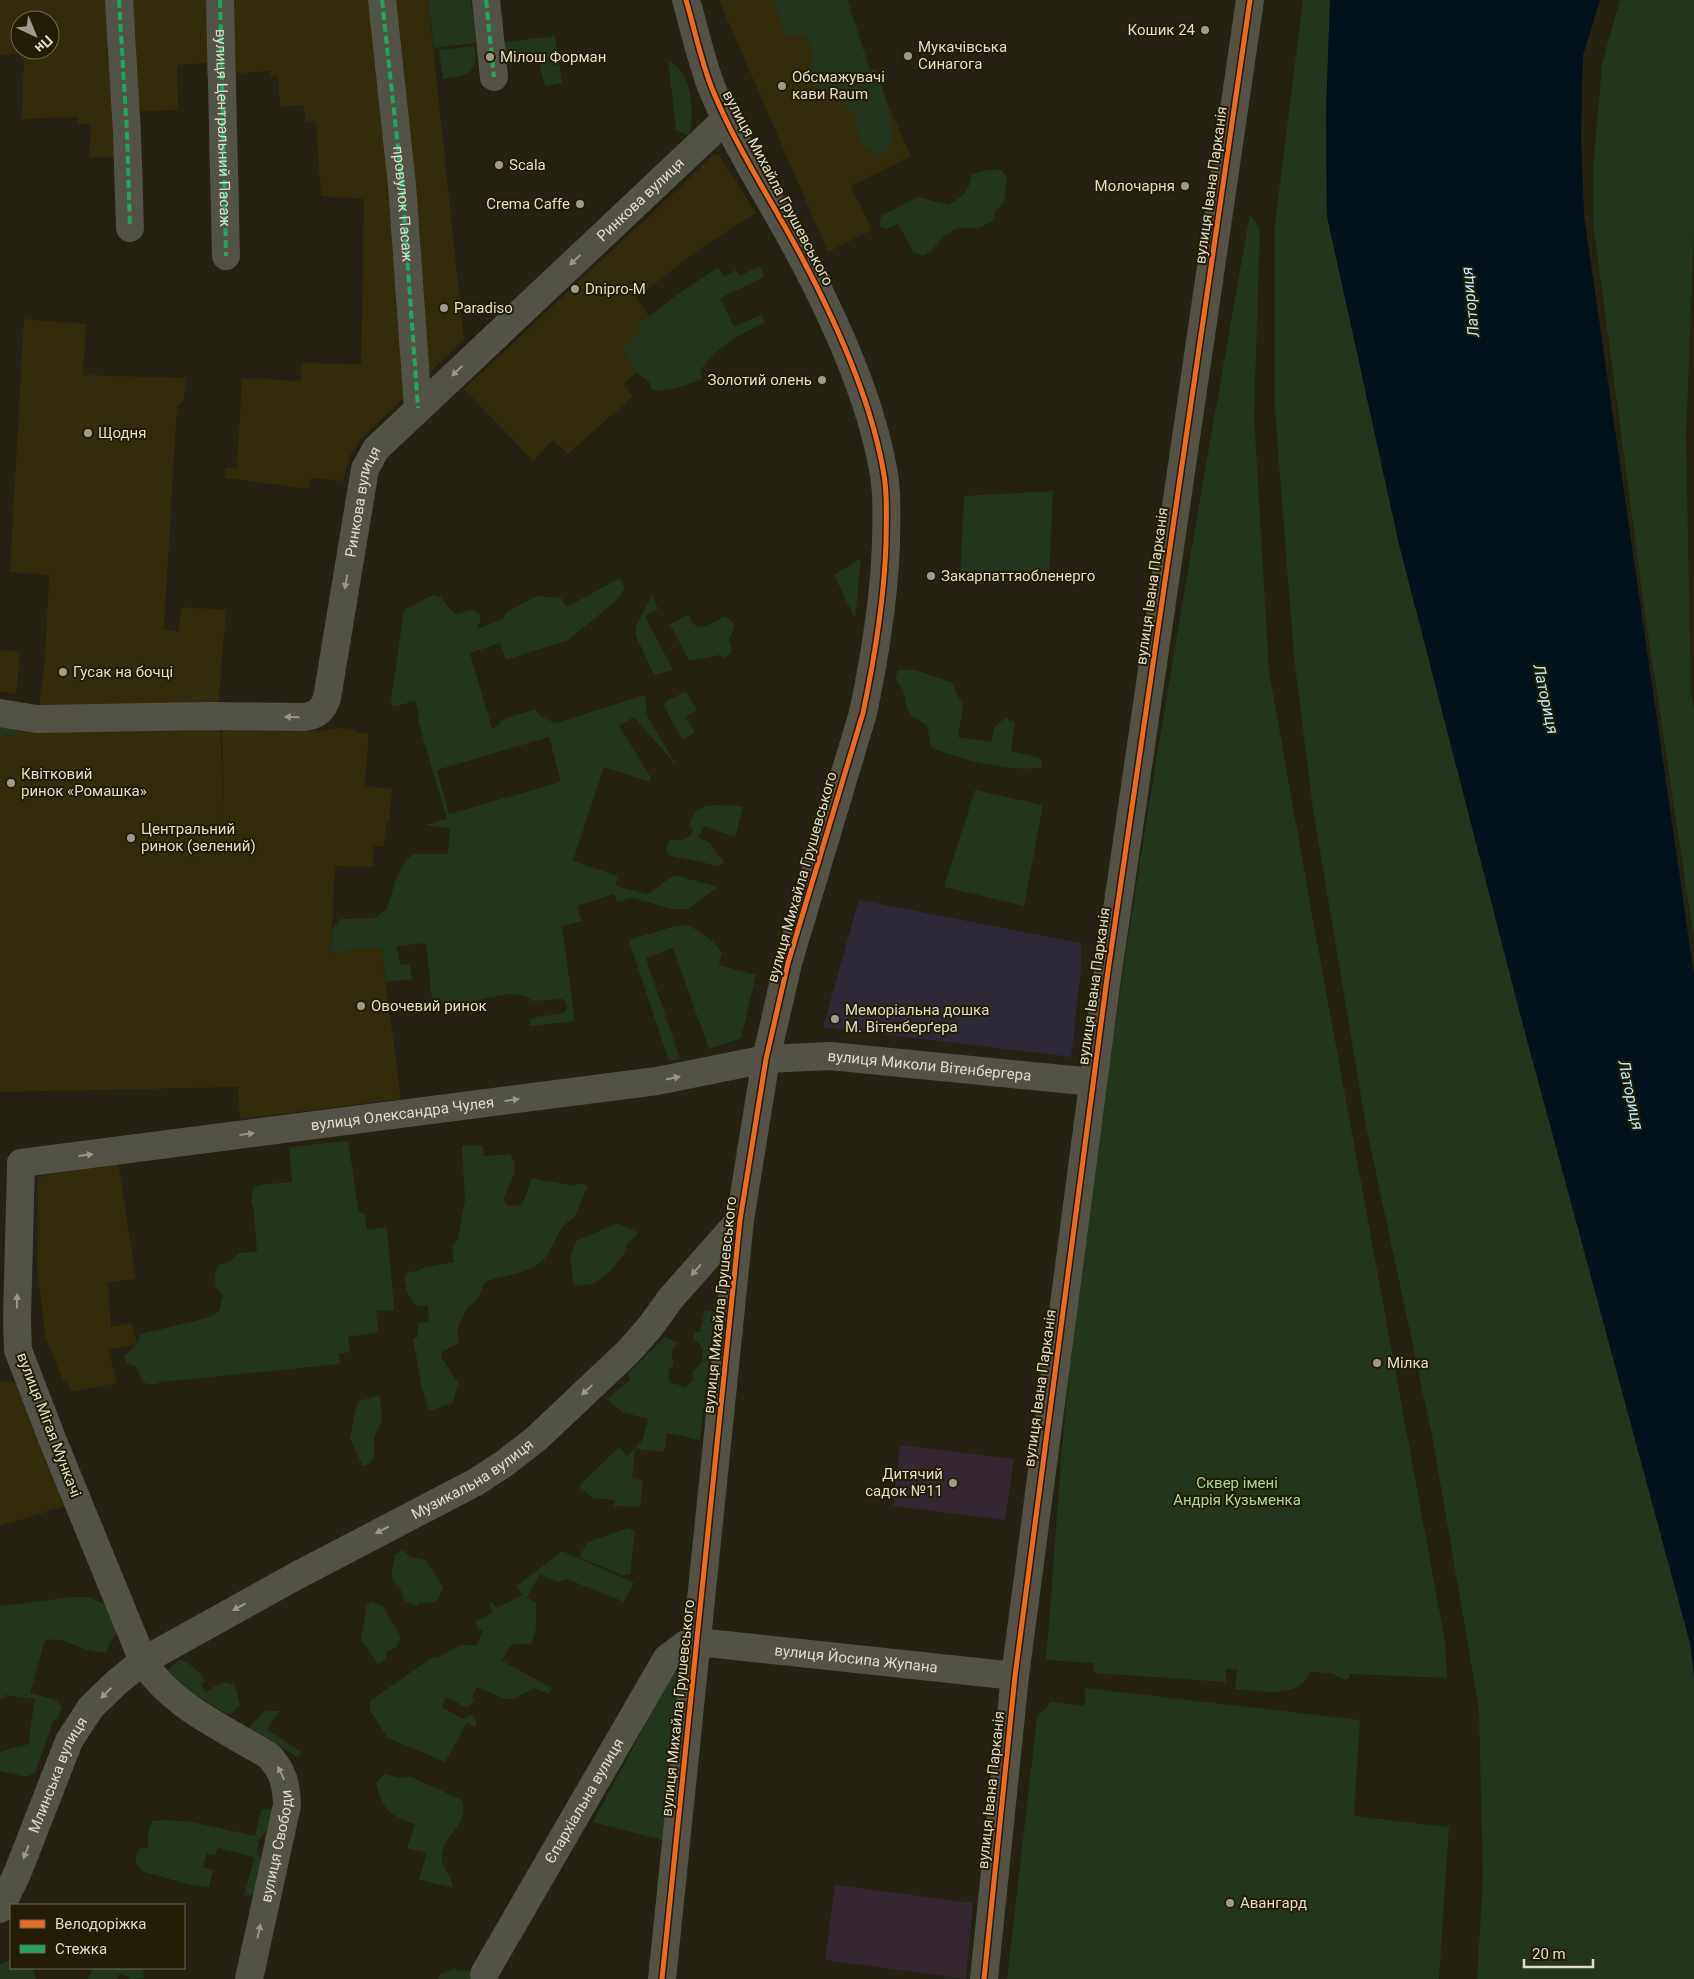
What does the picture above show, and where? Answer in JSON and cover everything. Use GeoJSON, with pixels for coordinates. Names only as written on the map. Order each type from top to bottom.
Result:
{"type":"FeatureCollection","features":[{"type":"Feature","properties":{"kind":"street"},"geometry":{"type":"LineString","coordinates":[[119,0],[127,133],[130,228]]}},
{"type":"Feature","properties":{"kind":"street","name":"вулиця Центральний Пасаж"},"geometry":{"type":"LineString","coordinates":[[220,0],[226,256]]}},
{"type":"Feature","properties":{"kind":"street","name":"провулок Пасаж"},"geometry":{"type":"LineString","coordinates":[[382,0],[402,184],[418,408]]}},
{"type":"Feature","properties":{"kind":"street"},"geometry":{"type":"LineString","coordinates":[[486,0],[494,77]]}},
{"type":"Feature","properties":{"kind":"street","name":"вулиця Михайла Грушевського"},"geometry":{"type":"LineString","coordinates":[[662,1979],[740,1220],[766,1059],[788,963],[865,704],[881,618],[887,510],[884,477],[876,436],[854,372],[801,257],[726,119],[703,63],[686,0]]}},
{"type":"Feature","properties":{"kind":"street","name":"вулиця Івана Парканія"},"geometry":{"type":"LineString","coordinates":[[984,1979],[1015,1676],[1093,1082],[1250,0]]}},
{"type":"Feature","properties":{"kind":"street","name":"Ринкова вулиця"},"geometry":{"type":"LineString","coordinates":[[0,713],[36,719],[209,716],[305,717],[315,715],[324,708],[365,469],[382,442],[726,119]]}},
{"type":"Feature","properties":{"kind":"street","name":"вулиця Миколи Вітенбергера"},"geometry":{"type":"LineString","coordinates":[[766,1059],[830,1056],[1093,1082]]}},
{"type":"Feature","properties":{"kind":"street","name":"вулиця Олександра Чулея"},"geometry":{"type":"LineString","coordinates":[[38,1161],[658,1081],[766,1059]]}},
{"type":"Feature","properties":{"kind":"street","name":"вулиця Мігая Мункачі"},"geometry":{"type":"LineString","coordinates":[[38,1161],[21,1163],[17,1319],[9,1349],[50,1432],[143,1661]]}},
{"type":"Feature","properties":{"kind":"street","name":"Музикальна вулиця"},"geometry":{"type":"LineString","coordinates":[[143,1661],[304,1571],[476,1482],[505,1463],[537,1438],[628,1352],[650,1327],[671,1298],[740,1220]]}},
{"type":"Feature","properties":{"kind":"street","name":"вулиця Йосипа Жупана"},"geometry":{"type":"LineString","coordinates":[[698,1642],[1015,1676]]}},
{"type":"Feature","properties":{"kind":"street","name":"Єпархіальна вулиця"},"geometry":{"type":"LineString","coordinates":[[484,1974],[667,1658],[686,1644],[698,1642]]}},
{"type":"Feature","properties":{"kind":"street","name":"Млинська вулиця"},"geometry":{"type":"LineString","coordinates":[[0,1909],[18,1874],[70,1741],[91,1707],[143,1661]]}},
{"type":"Feature","properties":{"kind":"street","name":"вулиця Свободи"},"geometry":{"type":"LineString","coordinates":[[143,1661],[154,1679],[171,1695],[269,1756],[280,1769],[286,1786],[287,1805],[249,1979]]}},
{"type":"Feature","properties":{"kind":"shaded area"},"geometry":{"type":"Polygon","coordinates":[[[0,0],[428,0],[464,339],[359,441],[350,456],[343,481],[311,478],[309,489],[225,478],[225,468],[237,468],[242,378],[301,381],[302,363],[361,364],[364,199],[321,196],[316,121],[306,122],[303,105],[280,107],[278,76],[271,77],[270,71],[206,75],[206,63],[177,65],[178,110],[117,112],[117,157],[89,157],[91,124],[78,124],[77,117],[22,119],[24,60],[60,60],[60,10],[10,10],[10,54],[0,55],[0,0]]]}},
{"type":"Feature","properties":{"kind":"shaded area"},"geometry":{"type":"Polygon","coordinates":[[[719,0],[847,0],[870,70],[876,69],[886,100],[911,156],[851,186],[872,230],[828,252],[719,0]]]}},
{"type":"Feature","properties":{"kind":"shaded area"},"geometry":{"type":"Polygon","coordinates":[[[714,155],[719,155],[756,213],[698,250],[636,298],[656,325],[646,363],[624,384],[633,396],[568,454],[553,440],[533,461],[464,389],[714,155]]]}},
{"type":"Feature","properties":{"kind":"shaded area"},"geometry":{"type":"Polygon","coordinates":[[[24,319],[86,324],[83,375],[185,378],[184,400],[177,406],[164,629],[179,632],[181,607],[226,610],[219,698],[224,821],[222,730],[315,731],[339,728],[354,729],[357,733],[369,733],[365,786],[392,789],[389,822],[386,822],[384,846],[374,846],[373,867],[335,866],[331,949],[328,953],[381,947],[401,1099],[240,1119],[238,1087],[0,1092],[0,713],[37,719],[45,660],[49,575],[10,572],[24,319]]]}},
{"type":"Feature","properties":{"kind":"shaded area"},"geometry":{"type":"Polygon","coordinates":[[[0,650],[20,652],[16,694],[0,691],[0,650]]]}},
{"type":"Feature","properties":{"kind":"shaded area"},"geometry":{"type":"Polygon","coordinates":[[[859,900],[1081,943],[1081,969],[1071,1057],[823,1027],[859,900]]]}},
{"type":"Feature","properties":{"kind":"shaded area"},"geometry":{"type":"Polygon","coordinates":[[[118,1161],[136,1279],[108,1282],[111,1327],[132,1323],[137,1344],[109,1350],[117,1383],[71,1392],[66,1380],[63,1381],[45,1336],[37,1265],[38,1177],[118,1161]]]}},
{"type":"Feature","properties":{"kind":"shaded area"},"geometry":{"type":"Polygon","coordinates":[[[0,1381],[30,1383],[78,1502],[0,1526],[0,1381]]]}},
{"type":"Feature","properties":{"kind":"shaded area","name":"Дитячий садок №11"},"geometry":{"type":"Polygon","coordinates":[[[900,1445],[1014,1459],[1005,1520],[893,1506],[900,1445]]]}},
{"type":"Feature","properties":{"kind":"shaded area"},"geometry":{"type":"Polygon","coordinates":[[[835,1885],[973,1903],[966,1979],[825,1960],[835,1885]]]}},
{"type":"Feature","properties":{"kind":"green space"},"geometry":{"type":"Polygon","coordinates":[[[428,0],[471,0],[476,43],[434,48],[428,0]]]}},
{"type":"Feature","properties":{"kind":"green space"},"geometry":{"type":"Polygon","coordinates":[[[774,0],[847,0],[870,70],[876,69],[886,100],[893,136],[887,152],[879,154],[867,147],[858,134],[856,115],[834,93],[818,88],[809,75],[814,59],[808,38],[800,33],[787,38],[774,0]]]}},
{"type":"Feature","properties":{"kind":"green space"},"geometry":{"type":"Polygon","coordinates":[[[1303,0],[1330,0],[1326,115],[1327,216],[1399,544],[1522,1021],[1690,1643],[1694,1677],[1694,1979],[1477,1979],[1483,1879],[1479,1710],[1433,1440],[1366,1126],[1313,809],[1294,656],[1275,411],[1275,224],[1303,0]]]}},
{"type":"Feature","properties":{"kind":"green space"},"geometry":{"type":"Polygon","coordinates":[[[1620,0],[1694,0],[1694,229],[1686,436],[1691,692],[1694,707],[1694,939],[1645,614],[1593,223],[1593,169],[1602,64],[1620,0]]]}},
{"type":"Feature","properties":{"kind":"green space"},"geometry":{"type":"Polygon","coordinates":[[[555,36],[562,83],[547,86],[544,84],[539,61],[510,65],[506,63],[504,42],[555,36]]]}},
{"type":"Feature","properties":{"kind":"green space"},"geometry":{"type":"Polygon","coordinates":[[[474,46],[474,63],[470,72],[443,79],[439,50],[474,46]]]}},
{"type":"Feature","properties":{"kind":"green space"},"geometry":{"type":"Polygon","coordinates":[[[668,60],[683,74],[690,94],[692,116],[689,136],[676,130],[668,60]]]}},
{"type":"Feature","properties":{"kind":"green space"},"geometry":{"type":"Polygon","coordinates":[[[986,170],[1002,170],[1007,179],[1004,202],[996,210],[992,221],[983,226],[954,230],[923,256],[913,252],[898,224],[887,229],[879,226],[881,216],[918,197],[948,205],[965,193],[972,174],[986,170]]]}},
{"type":"Feature","properties":{"kind":"green space","name":"Сквер імені Андрія Кузьменка"},"geometry":{"type":"Polygon","coordinates":[[[1250,214],[1260,228],[1254,415],[1269,671],[1445,1642],[1447,1678],[1349,1674],[1349,1678],[1345,1680],[1331,1673],[1310,1672],[1305,1681],[1297,1687],[1278,1692],[1235,1689],[1237,1669],[1226,1669],[1226,1682],[1095,1673],[1093,1670],[1094,1663],[1046,1660],[1069,1375],[1107,1084],[1151,793],[1199,503],[1250,214]]]}},
{"type":"Feature","properties":{"kind":"green space"},"geometry":{"type":"Polygon","coordinates":[[[759,266],[765,277],[720,298],[734,327],[762,314],[765,322],[729,342],[713,355],[700,372],[703,378],[678,387],[657,391],[652,390],[649,382],[636,372],[623,351],[624,347],[641,333],[636,327],[667,302],[718,267],[724,277],[736,270],[740,276],[759,266]]]}},
{"type":"Feature","properties":{"kind":"green space"},"geometry":{"type":"Polygon","coordinates":[[[1053,491],[1049,581],[960,577],[964,496],[1053,491]]]}},
{"type":"Feature","properties":{"kind":"green space"},"geometry":{"type":"Polygon","coordinates":[[[861,558],[855,619],[834,575],[861,558]]]}},
{"type":"Feature","properties":{"kind":"green space"},"geometry":{"type":"Polygon","coordinates":[[[620,578],[625,588],[616,601],[568,640],[506,660],[500,643],[470,653],[492,729],[499,725],[501,720],[535,709],[541,717],[556,723],[645,695],[647,716],[678,767],[634,717],[619,726],[650,776],[650,782],[604,767],[573,861],[618,876],[615,886],[648,894],[674,875],[718,887],[688,909],[673,909],[632,898],[617,902],[614,894],[577,906],[582,921],[562,926],[575,1021],[530,1026],[530,1019],[562,1013],[566,1011],[567,1004],[563,999],[533,1001],[525,996],[508,994],[453,1005],[438,1004],[432,1000],[426,943],[397,946],[400,965],[410,964],[412,979],[386,982],[381,947],[328,953],[331,949],[333,928],[341,919],[375,918],[387,909],[396,879],[405,862],[413,854],[448,854],[450,828],[424,825],[447,819],[417,717],[419,715],[415,701],[393,707],[391,700],[404,610],[433,595],[441,598],[455,614],[472,610],[479,614],[481,618],[477,629],[502,619],[507,612],[537,596],[561,598],[567,607],[620,578]],[[549,737],[437,770],[449,814],[561,782],[549,737]]]}},
{"type":"Feature","properties":{"kind":"green space"},"geometry":{"type":"Polygon","coordinates":[[[652,595],[658,609],[645,616],[673,670],[654,675],[636,636],[636,627],[652,595]]]}},
{"type":"Feature","properties":{"kind":"green space"},"geometry":{"type":"Polygon","coordinates":[[[689,614],[692,623],[698,627],[707,626],[723,617],[730,619],[735,626],[729,640],[732,648],[731,653],[723,658],[720,655],[689,661],[670,624],[689,614]]]}},
{"type":"Feature","properties":{"kind":"green space"},"geometry":{"type":"Polygon","coordinates":[[[898,670],[916,670],[952,683],[963,706],[958,737],[991,742],[994,727],[1005,718],[1015,722],[1011,751],[1041,758],[1042,767],[1001,767],[970,761],[931,747],[927,725],[912,716],[907,709],[904,691],[895,679],[898,670]]]}},
{"type":"Feature","properties":{"kind":"green space"},"geometry":{"type":"Polygon","coordinates":[[[686,691],[697,710],[686,717],[695,732],[683,740],[664,707],[665,702],[686,691]]]}},
{"type":"Feature","properties":{"kind":"green space"},"geometry":{"type":"Polygon","coordinates":[[[0,722],[19,729],[16,734],[0,735],[0,722]]]}},
{"type":"Feature","properties":{"kind":"green space"},"geometry":{"type":"Polygon","coordinates":[[[975,790],[1043,805],[1024,906],[944,887],[975,790]]]}},
{"type":"Feature","properties":{"kind":"green space"},"geometry":{"type":"Polygon","coordinates":[[[705,806],[743,806],[735,837],[704,826],[699,837],[711,844],[718,856],[723,858],[724,864],[718,866],[668,855],[666,848],[670,840],[682,840],[691,835],[693,829],[689,825],[696,812],[705,806]]]}},
{"type":"Feature","properties":{"kind":"green space"},"geometry":{"type":"Polygon","coordinates":[[[687,925],[706,936],[722,952],[719,965],[756,975],[741,1038],[709,1049],[673,948],[646,958],[680,1059],[669,1061],[629,940],[672,927],[687,925]]]}},
{"type":"Feature","properties":{"kind":"green space"},"geometry":{"type":"Polygon","coordinates":[[[348,1141],[359,1213],[364,1213],[367,1230],[387,1227],[394,1310],[376,1311],[378,1332],[348,1337],[350,1352],[339,1354],[340,1364],[161,1382],[154,1385],[144,1383],[135,1366],[127,1363],[124,1356],[137,1344],[141,1334],[207,1318],[219,1311],[223,1295],[217,1288],[215,1277],[219,1265],[229,1262],[239,1253],[257,1252],[254,1210],[251,1201],[253,1188],[259,1185],[292,1182],[289,1147],[348,1141]]]}},
{"type":"Feature","properties":{"kind":"green space"},"geometry":{"type":"Polygon","coordinates":[[[483,1145],[484,1156],[510,1154],[513,1160],[515,1165],[513,1176],[503,1199],[508,1206],[522,1205],[532,1178],[574,1186],[578,1183],[588,1186],[574,1218],[563,1226],[543,1260],[523,1271],[485,1282],[477,1300],[467,1308],[457,1330],[459,1343],[442,1352],[441,1357],[458,1383],[453,1403],[429,1411],[422,1389],[413,1338],[418,1337],[418,1323],[429,1322],[428,1305],[416,1306],[407,1292],[404,1279],[408,1272],[454,1262],[452,1245],[457,1241],[465,1201],[462,1146],[483,1145]]]}},
{"type":"Feature","properties":{"kind":"green space"},"geometry":{"type":"Polygon","coordinates":[[[617,1223],[638,1233],[627,1244],[624,1254],[609,1273],[594,1284],[574,1286],[570,1258],[576,1241],[617,1223]]]}},
{"type":"Feature","properties":{"kind":"green space"},"geometry":{"type":"Polygon","coordinates":[[[705,1310],[714,1312],[700,1440],[667,1433],[664,1452],[635,1449],[632,1479],[643,1480],[640,1507],[614,1506],[615,1500],[592,1498],[579,1486],[619,1447],[627,1456],[642,1441],[648,1419],[622,1412],[607,1399],[630,1380],[627,1375],[665,1337],[678,1343],[671,1351],[674,1364],[668,1371],[670,1382],[685,1387],[693,1380],[693,1371],[703,1362],[703,1351],[698,1342],[693,1340],[695,1332],[700,1332],[705,1310]]]}},
{"type":"Feature","properties":{"kind":"green space"},"geometry":{"type":"Polygon","coordinates":[[[380,1396],[382,1420],[374,1438],[374,1458],[369,1464],[363,1466],[350,1439],[355,1410],[358,1401],[380,1396]]]}},
{"type":"Feature","properties":{"kind":"green space"},"geometry":{"type":"Polygon","coordinates":[[[628,1528],[635,1531],[630,1574],[622,1575],[579,1557],[588,1542],[628,1528]]]}},
{"type":"Feature","properties":{"kind":"green space"},"geometry":{"type":"Polygon","coordinates":[[[403,1550],[410,1557],[426,1560],[443,1588],[438,1600],[429,1603],[419,1603],[416,1607],[404,1600],[399,1585],[396,1584],[391,1576],[395,1555],[403,1550]]]}},
{"type":"Feature","properties":{"kind":"green space"},"geometry":{"type":"Polygon","coordinates":[[[562,1551],[634,1583],[624,1602],[568,1579],[557,1582],[540,1574],[527,1598],[536,1603],[536,1625],[532,1641],[530,1644],[512,1646],[502,1661],[552,1688],[549,1694],[534,1688],[513,1699],[505,1699],[477,1687],[472,1697],[474,1700],[467,1708],[446,1697],[442,1707],[464,1719],[470,1715],[477,1722],[475,1727],[467,1723],[445,1762],[388,1738],[370,1711],[370,1701],[430,1659],[440,1657],[460,1645],[477,1645],[483,1631],[477,1628],[476,1622],[493,1612],[489,1605],[491,1602],[497,1608],[522,1595],[517,1586],[562,1551]]]}},
{"type":"Feature","properties":{"kind":"green space"},"geometry":{"type":"Polygon","coordinates":[[[73,1597],[88,1597],[107,1605],[117,1633],[106,1652],[90,1651],[60,1640],[45,1641],[30,1693],[54,1699],[62,1707],[59,1716],[53,1722],[35,1773],[26,1777],[0,1771],[0,1753],[31,1743],[29,1739],[35,1699],[5,1695],[4,1699],[0,1699],[0,1606],[73,1597]]]}},
{"type":"Feature","properties":{"kind":"green space"},"geometry":{"type":"Polygon","coordinates":[[[371,1601],[383,1606],[401,1637],[397,1647],[387,1652],[385,1660],[378,1664],[361,1640],[367,1605],[371,1601]]]}},
{"type":"Feature","properties":{"kind":"green space"},"geometry":{"type":"Polygon","coordinates":[[[180,1660],[191,1665],[201,1675],[205,1681],[201,1684],[205,1692],[223,1682],[235,1685],[240,1705],[231,1714],[225,1713],[172,1681],[167,1670],[180,1660]]]}},
{"type":"Feature","properties":{"kind":"green space"},"geometry":{"type":"Polygon","coordinates":[[[681,1670],[666,1841],[593,1822],[668,1682],[675,1672],[681,1670]]]}},
{"type":"Feature","properties":{"kind":"green space","name":"Авангард"},"geometry":{"type":"Polygon","coordinates":[[[1085,1688],[1360,1720],[1354,1816],[1449,1827],[1439,1979],[1007,1979],[1037,1717],[1051,1702],[1085,1706],[1085,1688]]]}},
{"type":"Feature","properties":{"kind":"green space"},"geometry":{"type":"Polygon","coordinates":[[[280,1711],[267,1729],[302,1753],[298,1757],[249,1728],[262,1713],[280,1711]]]}},
{"type":"Feature","properties":{"kind":"green space"},"geometry":{"type":"Polygon","coordinates":[[[384,1774],[403,1778],[411,1777],[462,1800],[464,1807],[461,1821],[445,1845],[441,1857],[453,1888],[419,1880],[427,1853],[407,1848],[415,1824],[394,1815],[381,1800],[376,1783],[384,1774]]]}},
{"type":"Feature","properties":{"kind":"green space"},"geometry":{"type":"Polygon","coordinates":[[[271,1808],[275,1816],[272,1825],[258,1841],[258,1853],[263,1862],[258,1890],[251,1895],[244,1896],[254,1858],[249,1856],[218,1848],[215,1855],[207,1853],[203,1867],[213,1870],[209,1887],[190,1885],[142,1871],[135,1860],[139,1849],[149,1847],[147,1837],[152,1821],[191,1822],[255,1836],[261,1810],[271,1808]]]}},
{"type":"Feature","properties":{"kind":"green space"},"geometry":{"type":"Polygon","coordinates":[[[10,1960],[10,1969],[33,1969],[36,1979],[0,1979],[0,1965],[10,1960]]]}},
{"type":"Feature","properties":{"kind":"green space"},"geometry":{"type":"Polygon","coordinates":[[[93,1969],[143,1969],[144,1978],[131,1979],[120,1973],[117,1979],[88,1979],[93,1969]]]}},
{"type":"Feature","properties":{"kind":"green space"},"geometry":{"type":"Polygon","coordinates":[[[454,1969],[471,1972],[475,1979],[438,1979],[440,1974],[454,1969]]]}},
{"type":"Feature","properties":{"kind":"water","name":"Латориця"},"geometry":{"type":"Polygon","coordinates":[[[1330,0],[1600,0],[1583,55],[1581,135],[1584,216],[1694,975],[1694,1677],[1690,1643],[1522,1021],[1399,544],[1327,216],[1326,115],[1330,0]]]}},
{"type":"Feature","properties":{"kind":"marked path"},"geometry":{"type":"LineString","coordinates":[[119,0],[127,133],[130,228]]}},
{"type":"Feature","properties":{"kind":"marked path"},"geometry":{"type":"LineString","coordinates":[[220,0],[226,256]]}},
{"type":"Feature","properties":{"kind":"marked path"},"geometry":{"type":"LineString","coordinates":[[382,0],[402,185],[418,408]]}},
{"type":"Feature","properties":{"kind":"marked path"},"geometry":{"type":"LineString","coordinates":[[486,0],[494,77]]}},
{"type":"Feature","properties":{"kind":"cycle path"},"geometry":{"type":"LineString","coordinates":[[662,1979],[740,1220],[766,1059],[788,963],[863,713],[881,607],[886,544],[885,484],[878,447],[862,391],[814,281],[722,112],[705,69],[686,0]]}},
{"type":"Feature","properties":{"kind":"cycle path"},"geometry":{"type":"LineString","coordinates":[[984,1979],[1015,1676],[1107,978],[1250,0]]}},
{"type":"Feature","properties":{"kind":"place","name":"Кошик 24"},"geometry":{"type":"Point","coordinates":[1205,30]}},
{"type":"Feature","properties":{"kind":"place","name":"Мукачівська Синагога"},"geometry":{"type":"Point","coordinates":[908,56]}},
{"type":"Feature","properties":{"kind":"place","name":"Мілош Форман"},"geometry":{"type":"Point","coordinates":[490,57]}},
{"type":"Feature","properties":{"kind":"place","name":"Обсмажувачі кави Raum"},"geometry":{"type":"Point","coordinates":[782,86]}},
{"type":"Feature","properties":{"kind":"place","name":"Scala"},"geometry":{"type":"Point","coordinates":[499,165]}},
{"type":"Feature","properties":{"kind":"place","name":"Молочарня"},"geometry":{"type":"Point","coordinates":[1185,186]}},
{"type":"Feature","properties":{"kind":"place","name":"Crema Caffe"},"geometry":{"type":"Point","coordinates":[580,204]}},
{"type":"Feature","properties":{"kind":"place","name":"Dnipro-M"},"geometry":{"type":"Point","coordinates":[575,289]}},
{"type":"Feature","properties":{"kind":"place","name":"Paradiso"},"geometry":{"type":"Point","coordinates":[444,308]}},
{"type":"Feature","properties":{"kind":"place","name":"Золотий олень"},"geometry":{"type":"Point","coordinates":[822,380]}},
{"type":"Feature","properties":{"kind":"place","name":"Щодня"},"geometry":{"type":"Point","coordinates":[88,433]}},
{"type":"Feature","properties":{"kind":"place","name":"Закарпаттяобленерго"},"geometry":{"type":"Point","coordinates":[931,576]}},
{"type":"Feature","properties":{"kind":"place","name":"Гусак на бочці"},"geometry":{"type":"Point","coordinates":[63,672]}},
{"type":"Feature","properties":{"kind":"place","name":"Квітковий ринок «Ромашка»"},"geometry":{"type":"Point","coordinates":[11,783]}},
{"type":"Feature","properties":{"kind":"place","name":"Центральний ринок (зелений)"},"geometry":{"type":"Point","coordinates":[131,838]}},
{"type":"Feature","properties":{"kind":"place","name":"Овочевий ринок"},"geometry":{"type":"Point","coordinates":[361,1006]}},
{"type":"Feature","properties":{"kind":"place","name":"Меморіальна дошка М. Вітенберґера"},"geometry":{"type":"Point","coordinates":[835,1019]}},
{"type":"Feature","properties":{"kind":"place","name":"Мілка"},"geometry":{"type":"Point","coordinates":[1377,1363]}},
{"type":"Feature","properties":{"kind":"place","name":"Дитячий садок №11"},"geometry":{"type":"Point","coordinates":[953,1483]}},
{"type":"Feature","properties":{"kind":"place","name":"Авангард"},"geometry":{"type":"Point","coordinates":[1230,1903]}}]}
